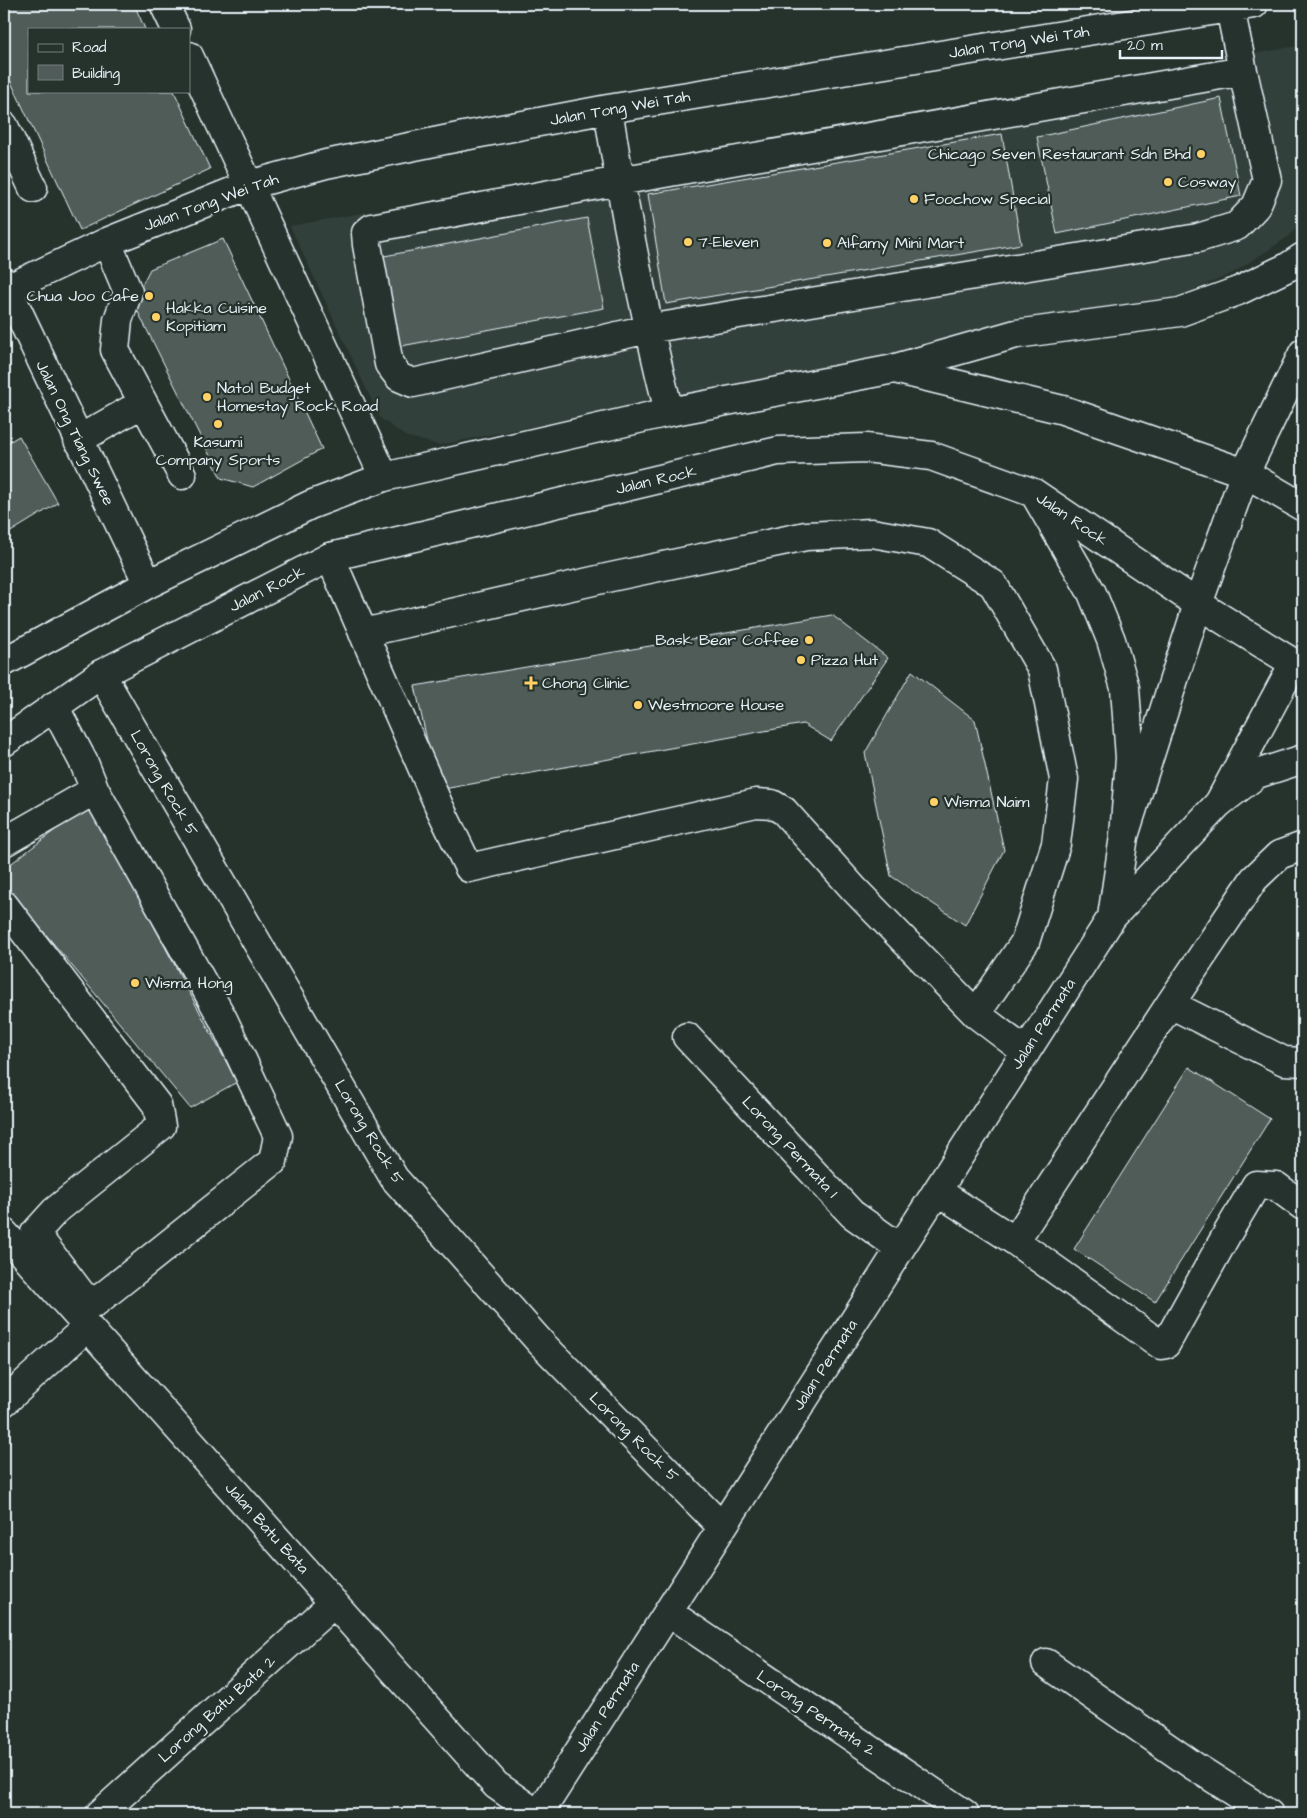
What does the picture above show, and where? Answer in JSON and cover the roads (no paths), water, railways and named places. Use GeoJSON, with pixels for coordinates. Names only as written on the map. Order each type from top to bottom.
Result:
{"type":"FeatureCollection","features":[{"type":"Feature","properties":{"kind":"street"},"geometry":{"type":"LineString","coordinates":[[164,4],[176,28]]}},
{"type":"Feature","properties":{"kind":"street"},"geometry":{"type":"LineString","coordinates":[[1242,6],[1243,71],[1267,180],[1256,206],[1237,226],[1198,238],[648,329],[413,383],[399,377],[389,364],[367,245],[366,233],[372,228],[619,181],[1243,71]]}},
{"type":"Feature","properties":{"kind":"street","name":"Jalan Tong Wei Tah"},"geometry":{"type":"LineString","coordinates":[[5,286],[107,242],[249,186],[326,164],[608,109],[1242,6]]}},
{"type":"Feature","properties":{"kind":"street"},"geometry":{"type":"LineString","coordinates":[[190,58],[384,477]]}},
{"type":"Feature","properties":{"kind":"street"},"geometry":{"type":"LineString","coordinates":[[608,109],[619,181],[648,329],[669,412]]}},
{"type":"Feature","properties":{"kind":"street"},"geometry":{"type":"LineString","coordinates":[[4,126],[33,188]]}},
{"type":"Feature","properties":{"kind":"street"},"geometry":{"type":"LineString","coordinates":[[107,242],[128,292],[118,320],[115,350],[182,475]]}},
{"type":"Feature","properties":{"kind":"street"},"geometry":{"type":"LineString","coordinates":[[4,662],[148,584],[310,505],[384,477],[669,412],[894,369],[1016,334],[1180,312],[1238,292],[1288,267],[1303,257]]}},
{"type":"Feature","properties":{"kind":"street","name":"Jalan Ong Tiang Swee"},"geometry":{"type":"LineString","coordinates":[[5,286],[148,584]]}},
{"type":"Feature","properties":{"kind":"street"},"geometry":{"type":"LineString","coordinates":[[1124,836],[1198,604],[1245,473],[1303,353]]}},
{"type":"Feature","properties":{"kind":"street"},"geometry":{"type":"LineString","coordinates":[[894,369],[1062,410],[1245,473],[1303,507]]}},
{"type":"Feature","properties":{"kind":"street"},"geometry":{"type":"LineString","coordinates":[[78,440],[143,403]]}},
{"type":"Feature","properties":{"kind":"street","name":"Jalan Rock"},"geometry":{"type":"LineString","coordinates":[[4,742],[101,674],[330,557],[778,451],[866,448],[931,456],[1034,493],[1198,604],[1300,658]]}},
{"type":"Feature","properties":{"kind":"street"},"geometry":{"type":"LineString","coordinates":[[1034,493],[1092,593],[1111,640],[1124,688],[1130,758],[1124,836],[1112,917]]}},
{"type":"Feature","properties":{"kind":"street"},"geometry":{"type":"LineString","coordinates":[[363,632],[806,536],[872,534],[928,544],[993,584],[1042,669],[1064,779],[1056,844],[1025,942],[976,1014]]}},
{"type":"Feature","properties":{"kind":"street"},"geometry":{"type":"LineString","coordinates":[[330,557],[439,806],[469,868],[756,803],[772,804],[784,811],[854,889],[976,1014],[1026,1052]]}},
{"type":"Feature","properties":{"kind":"street"},"geometry":{"type":"LineString","coordinates":[[1218,803],[1300,658]]}},
{"type":"Feature","properties":{"kind":"street","name":"Lorong Rock 5"},"geometry":{"type":"LineString","coordinates":[[101,674],[394,1178],[541,1343],[722,1527]]}},
{"type":"Feature","properties":{"kind":"street"},"geometry":{"type":"LineString","coordinates":[[4,905],[157,1105],[161,1126],[55,1211],[35,1233],[82,1295],[96,1302],[274,1161],[278,1136],[223,1019],[95,790],[84,763],[54,706]]}},
{"type":"Feature","properties":{"kind":"street"},"geometry":{"type":"LineString","coordinates":[[1112,917],[1218,803],[1257,774],[1303,759]]}},
{"type":"Feature","properties":{"kind":"street"},"geometry":{"type":"LineString","coordinates":[[4,842],[95,790]]}},
{"type":"Feature","properties":{"kind":"street"},"geometry":{"type":"LineString","coordinates":[[1015,1241],[1170,1004],[1254,880],[1279,856],[1303,846]]}},
{"type":"Feature","properties":{"kind":"street","name":"Jalan Permata"},"geometry":{"type":"LineString","coordinates":[[538,1814],[1112,917]]}},
{"type":"Feature","properties":{"kind":"street"},"geometry":{"type":"LineString","coordinates":[[1170,1004],[1284,1061],[1303,1062]]}},
{"type":"Feature","properties":{"kind":"street","name":"Lorong Permata 1"},"geometry":{"type":"LineString","coordinates":[[686,1037],[852,1214],[900,1248]]}},
{"type":"Feature","properties":{"kind":"street"},"geometry":{"type":"LineString","coordinates":[[937,1191],[1015,1241],[1161,1345],[1166,1344],[1256,1185],[1267,1184],[1276,1186],[1303,1206]]}},
{"type":"Feature","properties":{"kind":"street","name":"Jalan Batu Bata"},"geometry":{"type":"LineString","coordinates":[[4,1233],[496,1785],[538,1814]]}},
{"type":"Feature","properties":{"kind":"street"},"geometry":{"type":"LineString","coordinates":[[4,1402],[87,1327]]}},
{"type":"Feature","properties":{"kind":"street","name":"Lorong Batu Bata 2"},"geometry":{"type":"LineString","coordinates":[[100,1814],[334,1603]]}},
{"type":"Feature","properties":{"kind":"street","name":"Lorong Permata 2"},"geometry":{"type":"LineString","coordinates":[[668,1612],[965,1814]]}},
{"type":"Feature","properties":{"kind":"street"},"geometry":{"type":"LineString","coordinates":[[1046,1663],[1194,1766],[1264,1811]]}},
{"type":"Feature","properties":{"kind":"place","name":"Chicago Seven Restaurant Sdn Bhd"},"geometry":{"type":"Point","coordinates":[1201,154]}},
{"type":"Feature","properties":{"kind":"place","name":"Cosway"},"geometry":{"type":"Point","coordinates":[1168,182]}},
{"type":"Feature","properties":{"kind":"place","name":"Foochow Special"},"geometry":{"type":"Point","coordinates":[914,199]}},
{"type":"Feature","properties":{"kind":"place","name":"7-Eleven"},"geometry":{"type":"Point","coordinates":[688,242]}},
{"type":"Feature","properties":{"kind":"place","name":"Alfamy Mini Mart"},"geometry":{"type":"Point","coordinates":[827,243]}},
{"type":"Feature","properties":{"kind":"place","name":"Chua Joo Cafe"},"geometry":{"type":"Point","coordinates":[149,296]}},
{"type":"Feature","properties":{"kind":"place","name":"Hakka Cuisine Kopitiam"},"geometry":{"type":"Point","coordinates":[156,317]}},
{"type":"Feature","properties":{"kind":"place","name":"Natol Budget Homestay Rock Road"},"geometry":{"type":"Point","coordinates":[207,397]}},
{"type":"Feature","properties":{"kind":"place","name":"Kasumi Company Sports"},"geometry":{"type":"Point","coordinates":[218,424]}},
{"type":"Feature","properties":{"kind":"place","name":"Bask Bear Coffee"},"geometry":{"type":"Point","coordinates":[809,640]}},
{"type":"Feature","properties":{"kind":"place","name":"Pizza Hut"},"geometry":{"type":"Point","coordinates":[801,660]}},
{"type":"Feature","properties":{"kind":"place","name":"Chong Clinic"},"geometry":{"type":"Point","coordinates":[531,683]}},
{"type":"Feature","properties":{"kind":"place","name":"Westmoore House"},"geometry":{"type":"Point","coordinates":[638,705]}},
{"type":"Feature","properties":{"kind":"place","name":"Wisma Naim"},"geometry":{"type":"Point","coordinates":[934,802]}},
{"type":"Feature","properties":{"kind":"place","name":"Wisma Hong"},"geometry":{"type":"Point","coordinates":[135,983]}}]}
